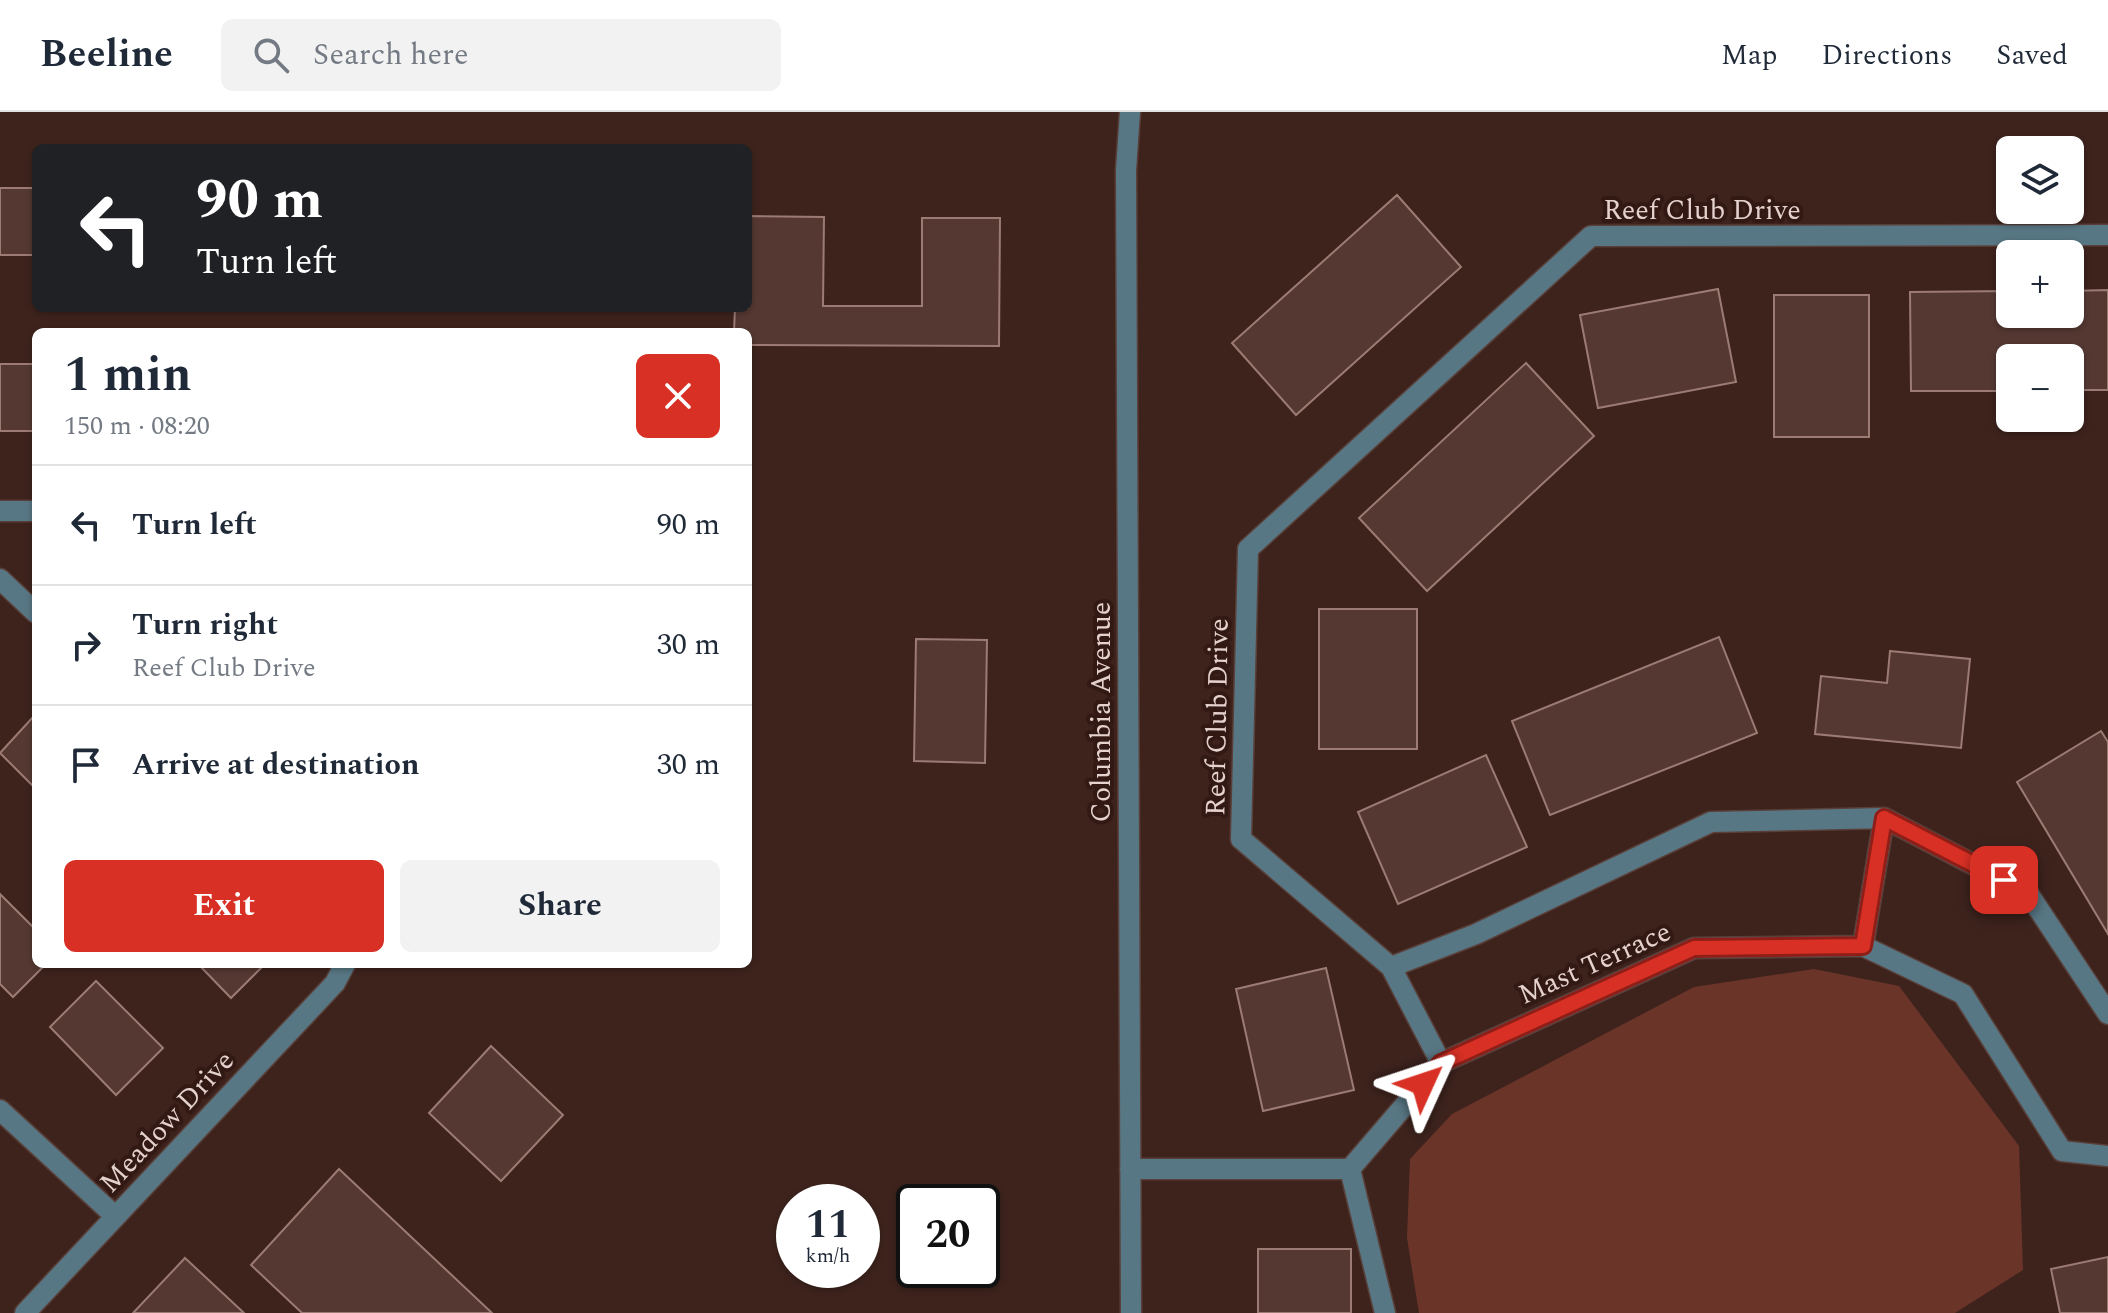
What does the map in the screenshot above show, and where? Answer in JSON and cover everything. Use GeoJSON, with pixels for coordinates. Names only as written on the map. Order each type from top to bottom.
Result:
{"type":"FeatureCollection","features":[{"type":"Feature","properties":{"kind":"street","name":"Columbia Avenue"},"geometry":{"type":"LineString","coordinates":[[1130,112],[1126,201],[1131,1313]]}},
{"type":"Feature","properties":{"kind":"street","name":"Reef Club Drive"},"geometry":{"type":"LineString","coordinates":[[1391,967],[1241,839],[1248,549],[1591,236],[2108,235]]}},
{"type":"Feature","properties":{"kind":"street"},"geometry":{"type":"LineString","coordinates":[[0,511],[32,511]]}},
{"type":"Feature","properties":{"kind":"street"},"geometry":{"type":"LineString","coordinates":[[0,579],[32,609]]}},
{"type":"Feature","properties":{"kind":"street"},"geometry":{"type":"LineString","coordinates":[[1863,946],[1884,818]]}},
{"type":"Feature","properties":{"kind":"street"},"geometry":{"type":"LineString","coordinates":[[1441,1063],[1391,967],[1476,934],[1711,822],[1884,818],[2028,893],[2108,1014]]}},
{"type":"Feature","properties":{"kind":"street","name":"Mast Terrace"},"geometry":{"type":"LineString","coordinates":[[1350,1169],[1441,1063],[1694,948],[1863,946],[1963,994],[2062,1151],[2108,1156]]}},
{"type":"Feature","properties":{"kind":"street","name":"Meadow Drive"},"geometry":{"type":"LineString","coordinates":[[25,1313],[335,983],[343,968]]}},
{"type":"Feature","properties":{"kind":"street"},"geometry":{"type":"LineString","coordinates":[[0,1110],[115,1216]]}},
{"type":"Feature","properties":{"kind":"street"},"geometry":{"type":"LineString","coordinates":[[1130,1169],[1350,1169],[1385,1313]]}},
{"type":"Feature","properties":{"kind":"shaded area"},"geometry":{"type":"Polygon","coordinates":[[[1814,969],[1899,986],[2019,1146],[2023,1270],[1955,1313],[1419,1313],[1407,1238],[1410,1159],[1452,1114],[1694,987],[1814,969]]]}},
{"type":"Feature","properties":{"kind":"building"},"geometry":{"type":"Polygon","coordinates":[[[0,188],[32,188],[32,255],[0,255],[0,188]]]}},
{"type":"Feature","properties":{"kind":"building"},"geometry":{"type":"Polygon","coordinates":[[[1397,195],[1461,267],[1296,415],[1232,343],[1397,195]]]}},
{"type":"Feature","properties":{"kind":"building"},"geometry":{"type":"Polygon","coordinates":[[[752,216],[824,217],[823,306],[922,306],[922,218],[1000,218],[999,346],[752,345],[752,328],[734,328],[735,312],[752,312],[752,216]]]}},
{"type":"Feature","properties":{"kind":"building"},"geometry":{"type":"Polygon","coordinates":[[[1718,289],[1736,382],[1598,408],[1580,315],[1718,289]]]}},
{"type":"Feature","properties":{"kind":"building"},"geometry":{"type":"Polygon","coordinates":[[[2108,290],[2108,390],[2084,390],[2084,344],[1996,344],[1996,391],[1911,391],[1910,292],[1996,291],[1996,328],[2084,328],[2084,291],[2108,290]]]}},
{"type":"Feature","properties":{"kind":"building"},"geometry":{"type":"Polygon","coordinates":[[[1774,295],[1869,295],[1869,437],[1774,437],[1774,295]]]}},
{"type":"Feature","properties":{"kind":"building"},"geometry":{"type":"Polygon","coordinates":[[[1526,363],[1594,436],[1427,591],[1359,518],[1526,363]]]}},
{"type":"Feature","properties":{"kind":"building"},"geometry":{"type":"Polygon","coordinates":[[[0,364],[32,364],[32,431],[0,431],[0,364]]]}},
{"type":"Feature","properties":{"kind":"building"},"geometry":{"type":"Polygon","coordinates":[[[1319,609],[1417,609],[1417,749],[1319,749],[1319,609]]]}},
{"type":"Feature","properties":{"kind":"building"},"geometry":{"type":"Polygon","coordinates":[[[1719,637],[1757,733],[1550,815],[1512,721],[1719,637]]]}},
{"type":"Feature","properties":{"kind":"building"},"geometry":{"type":"Polygon","coordinates":[[[916,639],[987,640],[985,763],[914,761],[916,639]]]}},
{"type":"Feature","properties":{"kind":"building"},"geometry":{"type":"Polygon","coordinates":[[[1890,651],[1970,659],[1961,748],[1815,734],[1821,676],[1887,683],[1890,651]]]}},
{"type":"Feature","properties":{"kind":"building"},"geometry":{"type":"Polygon","coordinates":[[[32,718],[32,785],[0,753],[32,718]]]}},
{"type":"Feature","properties":{"kind":"building"},"geometry":{"type":"Polygon","coordinates":[[[2101,731],[2108,742],[2108,934],[2017,782],[2101,731]]]}},
{"type":"Feature","properties":{"kind":"building"},"geometry":{"type":"Polygon","coordinates":[[[1486,755],[1527,847],[1398,904],[1358,812],[1486,755]]]}},
{"type":"Feature","properties":{"kind":"building"},"geometry":{"type":"Polygon","coordinates":[[[0,894],[32,926],[32,968],[42,968],[13,997],[0,984],[0,894]]]}},
{"type":"Feature","properties":{"kind":"building"},"geometry":{"type":"Polygon","coordinates":[[[202,968],[261,968],[231,998],[202,968]]]}},
{"type":"Feature","properties":{"kind":"building"},"geometry":{"type":"Polygon","coordinates":[[[1326,968],[1354,1090],[1263,1111],[1236,989],[1326,968]]]}},
{"type":"Feature","properties":{"kind":"building"},"geometry":{"type":"Polygon","coordinates":[[[96,981],[163,1048],[116,1095],[50,1027],[96,981]]]}},
{"type":"Feature","properties":{"kind":"building"},"geometry":{"type":"Polygon","coordinates":[[[491,1046],[563,1115],[501,1181],[429,1113],[491,1046]]]}},
{"type":"Feature","properties":{"kind":"building"},"geometry":{"type":"Polygon","coordinates":[[[339,1169],[492,1313],[302,1313],[251,1265],[339,1169]]]}},
{"type":"Feature","properties":{"kind":"building"},"geometry":{"type":"Polygon","coordinates":[[[1258,1249],[1351,1249],[1351,1313],[1258,1313],[1258,1249]]]}},
{"type":"Feature","properties":{"kind":"building"},"geometry":{"type":"Polygon","coordinates":[[[2108,1257],[2108,1313],[2060,1313],[2051,1269],[2108,1257]]]}},
{"type":"Feature","properties":{"kind":"building"},"geometry":{"type":"Polygon","coordinates":[[[185,1258],[244,1313],[133,1313],[185,1258]]]}},
{"type":"Feature","properties":{"kind":"route"},"geometry":{"type":"LineString","coordinates":[[1423,1084],[1441,1063],[1694,948],[1863,946],[1884,818],[2004,880]]}}]}
